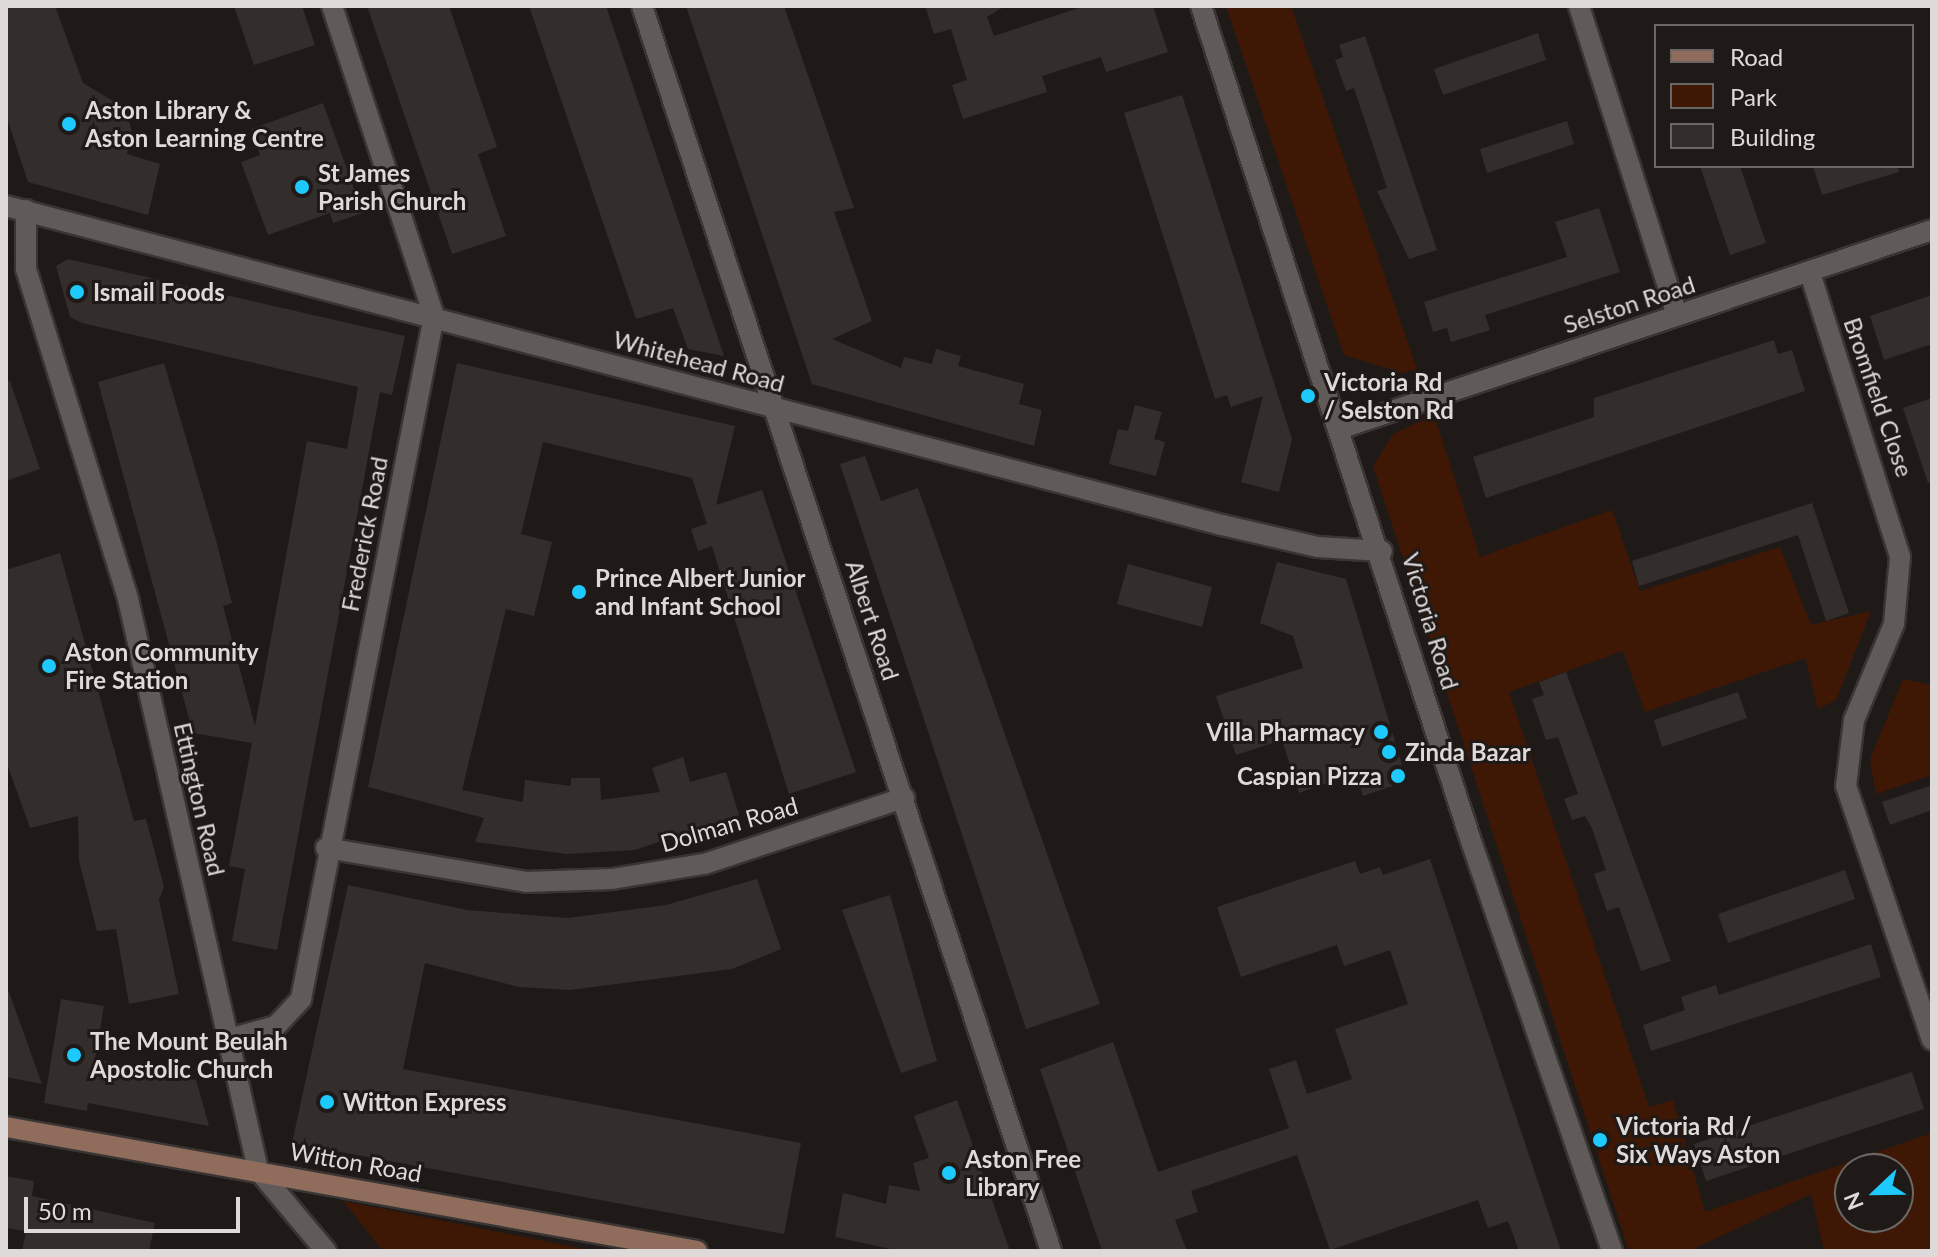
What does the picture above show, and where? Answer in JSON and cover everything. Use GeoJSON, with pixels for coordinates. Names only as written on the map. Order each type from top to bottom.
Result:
{"type":"FeatureCollection","features":[{"type":"Feature","properties":{"kind":"main road","name":"Witton Road"},"geometry":{"type":"LineString","coordinates":[[6,1127],[697,1251]]}},
{"type":"Feature","properties":{"kind":"street","name":"Frederick Road"},"geometry":{"type":"LineString","coordinates":[[229,1039],[276,1026],[301,999],[326,848],[434,316],[332,6]]}},
{"type":"Feature","properties":{"kind":"street","name":"Albert Road"},"geometry":{"type":"LineString","coordinates":[[642,6],[1051,1251]]}},
{"type":"Feature","properties":{"kind":"street","name":"Victoria Road"},"geometry":{"type":"LineString","coordinates":[[1201,6],[1382,551],[1472,844],[1612,1251]]}},
{"type":"Feature","properties":{"kind":"street"},"geometry":{"type":"LineString","coordinates":[[1579,6],[1677,315]]}},
{"type":"Feature","properties":{"kind":"street","name":"Whitehead Road"},"geometry":{"type":"LineString","coordinates":[[16,208],[1222,525],[1318,547],[1382,551]]}},
{"type":"Feature","properties":{"kind":"street","name":"Ettington Road"},"geometry":{"type":"LineString","coordinates":[[16,208],[26,269],[128,599],[258,1170]]}},
{"type":"Feature","properties":{"kind":"street","name":"Selston Road"},"geometry":{"type":"LineString","coordinates":[[1342,428],[1932,230]]}},
{"type":"Feature","properties":{"kind":"street","name":"Bromfield Close"},"geometry":{"type":"LineString","coordinates":[[1810,273],[1900,557],[1894,624],[1854,720],[1846,786],[1932,1040]]}},
{"type":"Feature","properties":{"kind":"street","name":"Dolman Road"},"geometry":{"type":"LineString","coordinates":[[326,848],[526,882],[612,879],[704,864],[904,798]]}},
{"type":"Feature","properties":{"kind":"street"},"geometry":{"type":"LineString","coordinates":[[258,1170],[326,1251]]}},
{"type":"Feature","properties":{"kind":"green space"},"geometry":{"type":"Polygon","coordinates":[[[1226,6],[1291,6],[1417,369],[1402,373],[1344,355],[1226,6]]]}},
{"type":"Feature","properties":{"kind":"green space"},"geometry":{"type":"Polygon","coordinates":[[[1434,415],[1480,557],[1612,510],[1640,591],[1780,547],[1811,625],[1871,611],[1836,700],[1818,709],[1805,658],[1645,712],[1623,651],[1509,692],[1649,1107],[1673,1100],[1705,1212],[1834,1167],[1834,1233],[1914,1233],[1914,1153],[1875,1153],[1932,1133],[1932,1251],[1824,1251],[1811,1194],[1689,1251],[1629,1251],[1373,466],[1393,434],[1434,415]]]}},
{"type":"Feature","properties":{"kind":"green space"},"geometry":{"type":"Polygon","coordinates":[[[1903,679],[1932,685],[1932,775],[1876,794],[1870,760],[1903,679]]]}},
{"type":"Feature","properties":{"kind":"green space"},"geometry":{"type":"Polygon","coordinates":[[[343,1201],[595,1251],[383,1251],[343,1201]]]}},
{"type":"Feature","properties":{"kind":"building","name":"Aston Library & Aston Learning Centre"},"geometry":{"type":"Polygon","coordinates":[[[6,6],[55,6],[83,83],[126,109],[132,132],[127,154],[160,164],[148,215],[28,182],[6,115],[6,6]]]}},
{"type":"Feature","properties":{"kind":"building"},"geometry":{"type":"Polygon","coordinates":[[[234,6],[302,6],[315,45],[254,65],[234,6]]]}},
{"type":"Feature","properties":{"kind":"building"},"geometry":{"type":"Polygon","coordinates":[[[367,6],[449,6],[497,147],[478,154],[506,236],[452,254],[367,6]]]}},
{"type":"Feature","properties":{"kind":"building"},"geometry":{"type":"Polygon","coordinates":[[[529,6],[606,6],[724,356],[688,349],[673,308],[636,319],[529,6]]]}},
{"type":"Feature","properties":{"kind":"building"},"geometry":{"type":"Polygon","coordinates":[[[686,6],[784,6],[854,208],[834,212],[872,321],[832,339],[901,368],[904,357],[932,364],[936,349],[961,356],[958,366],[1024,384],[1019,404],[1042,410],[1034,446],[812,384],[686,6]]]}},
{"type":"Feature","properties":{"kind":"building"},"geometry":{"type":"Polygon","coordinates":[[[925,6],[1005,6],[987,17],[994,36],[1085,6],[1153,6],[1168,52],[1106,72],[1101,57],[1042,76],[1047,92],[963,119],[952,85],[967,80],[951,29],[934,34],[925,6]]]}},
{"type":"Feature","properties":{"kind":"building"},"geometry":{"type":"Polygon","coordinates":[[[1538,33],[1546,60],[1443,95],[1434,69],[1538,33]]]}},
{"type":"Feature","properties":{"kind":"building"},"geometry":{"type":"Polygon","coordinates":[[[1365,36],[1437,250],[1409,259],[1377,191],[1387,188],[1354,88],[1346,91],[1335,60],[1343,57],[1339,45],[1365,36]]]}},
{"type":"Feature","properties":{"kind":"building"},"geometry":{"type":"Polygon","coordinates":[[[1182,95],[1292,439],[1279,492],[1241,482],[1263,396],[1231,407],[1227,395],[1215,399],[1124,113],[1182,95]]]}},
{"type":"Feature","properties":{"kind":"building","name":"St James Parish Church"},"geometry":{"type":"Polygon","coordinates":[[[323,103],[363,213],[333,223],[330,213],[268,235],[241,162],[260,155],[251,129],[323,103]]]}},
{"type":"Feature","properties":{"kind":"building"},"geometry":{"type":"Polygon","coordinates":[[[1567,121],[1574,144],[1487,173],[1480,149],[1567,121]]]}},
{"type":"Feature","properties":{"kind":"building"},"geometry":{"type":"Polygon","coordinates":[[[1701,168],[1741,168],[1766,243],[1730,255],[1701,168]]]}},
{"type":"Feature","properties":{"kind":"building"},"geometry":{"type":"Polygon","coordinates":[[[1814,168],[1898,168],[1899,172],[1822,195],[1814,168]]]}},
{"type":"Feature","properties":{"kind":"building"},"geometry":{"type":"Polygon","coordinates":[[[1599,208],[1620,272],[1485,315],[1490,330],[1451,342],[1447,328],[1433,332],[1424,302],[1567,257],[1555,222],[1599,208]]]}},
{"type":"Feature","properties":{"kind":"building"},"geometry":{"type":"Polygon","coordinates":[[[68,259],[405,336],[392,395],[380,392],[277,950],[232,941],[245,869],[229,866],[252,743],[193,733],[98,382],[164,363],[232,603],[223,606],[255,726],[307,441],[347,449],[358,387],[82,323],[70,317],[56,266],[68,259]]]}},
{"type":"Feature","properties":{"kind":"building"},"geometry":{"type":"Polygon","coordinates":[[[1932,295],[1932,344],[1884,360],[1870,316],[1932,295]]]}},
{"type":"Feature","properties":{"kind":"building"},"geometry":{"type":"Polygon","coordinates":[[[1774,340],[1778,354],[1792,350],[1805,391],[1486,498],[1473,457],[1594,417],[1594,398],[1774,340]]]}},
{"type":"Feature","properties":{"kind":"building"},"geometry":{"type":"Polygon","coordinates":[[[457,363],[735,426],[716,505],[762,490],[856,772],[789,794],[712,546],[698,551],[691,529],[707,524],[692,478],[543,442],[521,534],[552,542],[534,616],[506,609],[462,790],[523,802],[525,780],[571,786],[571,778],[600,778],[601,800],[660,792],[652,768],[683,757],[690,782],[726,772],[739,815],[635,850],[567,854],[475,842],[484,818],[368,787],[457,363]]]}},
{"type":"Feature","properties":{"kind":"building"},"geometry":{"type":"Polygon","coordinates":[[[10,381],[40,469],[6,481],[6,382],[10,381]]]}},
{"type":"Feature","properties":{"kind":"building"},"geometry":{"type":"Polygon","coordinates":[[[1932,398],[1932,482],[1928,483],[1903,408],[1932,398]]]}},
{"type":"Feature","properties":{"kind":"building"},"geometry":{"type":"Polygon","coordinates":[[[1135,405],[1162,412],[1154,439],[1165,442],[1156,476],[1109,464],[1118,429],[1128,431],[1135,405]]]}},
{"type":"Feature","properties":{"kind":"building"},"geometry":{"type":"Polygon","coordinates":[[[865,456],[881,501],[918,488],[1100,1004],[1026,1029],[840,464],[865,456]]]}},
{"type":"Feature","properties":{"kind":"building"},"geometry":{"type":"Polygon","coordinates":[[[1812,503],[1849,613],[1826,621],[1798,535],[1639,586],[1632,561],[1812,503]]]}},
{"type":"Feature","properties":{"kind":"building","name":"Aston Community Fire Station"},"geometry":{"type":"Polygon","coordinates":[[[60,553],[134,821],[146,819],[164,887],[159,900],[179,994],[129,1004],[116,929],[97,931],[79,861],[78,816],[30,828],[6,761],[6,570],[60,553]]]}},
{"type":"Feature","properties":{"kind":"building"},"geometry":{"type":"Polygon","coordinates":[[[1277,562],[1346,579],[1407,781],[1363,796],[1356,773],[1299,793],[1282,740],[1236,755],[1216,696],[1303,668],[1293,636],[1260,623],[1277,562]]]}},
{"type":"Feature","properties":{"kind":"building"},"geometry":{"type":"Polygon","coordinates":[[[1128,564],[1212,587],[1202,627],[1117,604],[1128,564]]]}},
{"type":"Feature","properties":{"kind":"building"},"geometry":{"type":"Polygon","coordinates":[[[1566,672],[1671,961],[1641,971],[1619,907],[1607,911],[1594,874],[1606,870],[1592,828],[1585,816],[1572,820],[1564,799],[1578,794],[1558,737],[1546,740],[1532,699],[1544,695],[1539,682],[1566,672]]]}},
{"type":"Feature","properties":{"kind":"building"},"geometry":{"type":"Polygon","coordinates":[[[1738,692],[1747,718],[1662,747],[1654,720],[1738,692]]]}},
{"type":"Feature","properties":{"kind":"building"},"geometry":{"type":"Polygon","coordinates":[[[1932,785],[1932,810],[1890,825],[1882,802],[1932,785]]]}},
{"type":"Feature","properties":{"kind":"building"},"geometry":{"type":"Polygon","coordinates":[[[1430,859],[1561,1251],[1519,1251],[1508,1221],[1488,1228],[1478,1200],[1330,1250],[1297,1155],[1191,1191],[1198,1212],[1175,1220],[1187,1251],[1102,1251],[1040,1069],[1113,1042],[1158,1172],[1289,1128],[1269,1069],[1296,1060],[1307,1094],[1352,1079],[1335,1029],[1408,1004],[1390,950],[1344,966],[1337,945],[1241,977],[1217,907],[1355,861],[1360,874],[1380,867],[1383,875],[1430,859]]]}},
{"type":"Feature","properties":{"kind":"building"},"geometry":{"type":"Polygon","coordinates":[[[1845,870],[1855,899],[1728,943],[1718,914],[1845,870]]]}},
{"type":"Feature","properties":{"kind":"building"},"geometry":{"type":"Polygon","coordinates":[[[757,879],[781,949],[732,969],[570,990],[519,987],[425,963],[403,1069],[801,1143],[784,1234],[292,1143],[348,885],[467,910],[568,918],[666,905],[757,879]]]}},
{"type":"Feature","properties":{"kind":"building"},"geometry":{"type":"Polygon","coordinates":[[[890,895],[937,1061],[901,1073],[842,910],[890,895]]]}},
{"type":"Feature","properties":{"kind":"building"},"geometry":{"type":"Polygon","coordinates":[[[1871,944],[1881,977],[1651,1051],[1643,1025],[1685,1010],[1681,997],[1716,985],[1719,995],[1871,944]]]}},
{"type":"Feature","properties":{"kind":"building"},"geometry":{"type":"Polygon","coordinates":[[[6,992],[9,992],[42,1084],[6,1077],[6,992]]]}},
{"type":"Feature","properties":{"kind":"building"},"geometry":{"type":"Polygon","coordinates":[[[61,999],[104,1006],[95,1059],[196,1080],[209,1126],[88,1103],[87,1111],[44,1103],[61,999]]]}},
{"type":"Feature","properties":{"kind":"building"},"geometry":{"type":"Polygon","coordinates":[[[1912,1072],[1924,1109],[1706,1181],[1694,1144],[1912,1072]]]}},
{"type":"Feature","properties":{"kind":"building","name":"Aston Free Library"},"geometry":{"type":"Polygon","coordinates":[[[957,1100],[1010,1251],[900,1251],[835,1237],[843,1193],[886,1204],[889,1185],[920,1191],[913,1163],[929,1158],[914,1116],[957,1100]]]}},
{"type":"Feature","properties":{"kind":"building"},"geometry":{"type":"Polygon","coordinates":[[[6,1176],[34,1181],[32,1196],[155,1223],[149,1251],[22,1251],[26,1231],[6,1228],[6,1176]]]}},
{"type":"Feature","properties":{"kind":"place","name":"Aston Library & Aston Learning Centre"},"geometry":{"type":"Point","coordinates":[69,124]}},
{"type":"Feature","properties":{"kind":"place","name":"St James Parish Church"},"geometry":{"type":"Point","coordinates":[302,187]}},
{"type":"Feature","properties":{"kind":"place","name":"Ismail Foods"},"geometry":{"type":"Point","coordinates":[77,292]}},
{"type":"Feature","properties":{"kind":"place","name":"Victoria Rd / Selston Rd"},"geometry":{"type":"Point","coordinates":[1308,396]}},
{"type":"Feature","properties":{"kind":"place","name":"Prince Albert Junior and Infant School"},"geometry":{"type":"Point","coordinates":[579,592]}},
{"type":"Feature","properties":{"kind":"place","name":"Aston Community Fire Station"},"geometry":{"type":"Point","coordinates":[49,666]}},
{"type":"Feature","properties":{"kind":"place","name":"Villa Pharmacy"},"geometry":{"type":"Point","coordinates":[1381,732]}},
{"type":"Feature","properties":{"kind":"place","name":"Zinda Bazar"},"geometry":{"type":"Point","coordinates":[1389,752]}},
{"type":"Feature","properties":{"kind":"place","name":"Caspian Pizza"},"geometry":{"type":"Point","coordinates":[1398,776]}},
{"type":"Feature","properties":{"kind":"place","name":"The Mount Beulah Apostolic Church"},"geometry":{"type":"Point","coordinates":[74,1055]}},
{"type":"Feature","properties":{"kind":"place","name":"Witton Express"},"geometry":{"type":"Point","coordinates":[327,1102]}},
{"type":"Feature","properties":{"kind":"place","name":"Victoria Rd / Six Ways Aston"},"geometry":{"type":"Point","coordinates":[1600,1140]}},
{"type":"Feature","properties":{"kind":"place","name":"Aston Free Library"},"geometry":{"type":"Point","coordinates":[949,1173]}}]}
